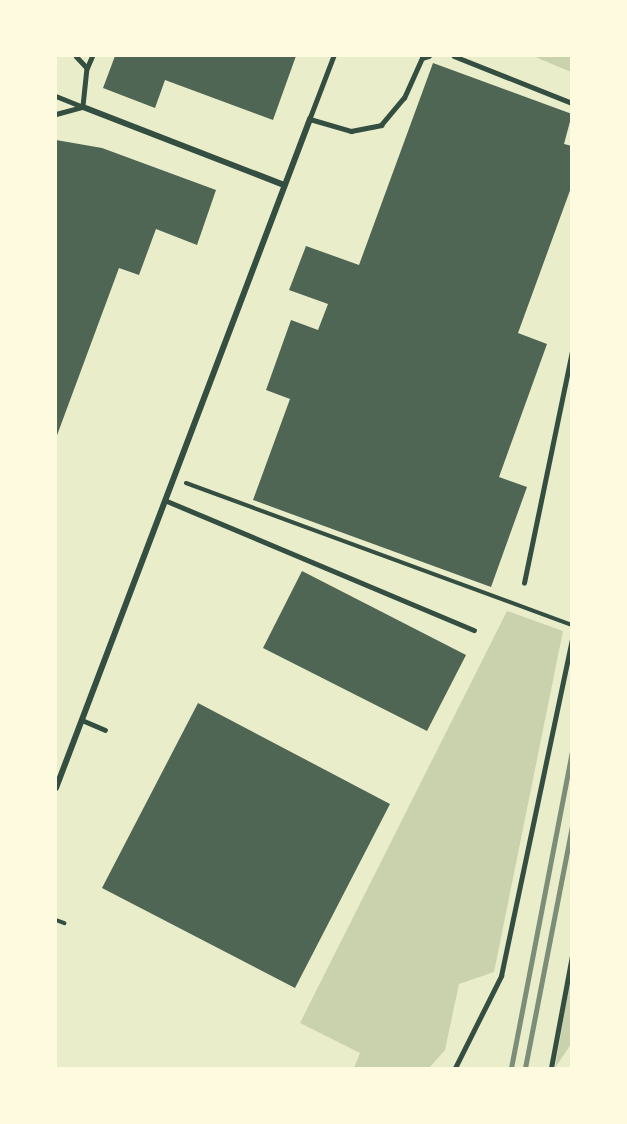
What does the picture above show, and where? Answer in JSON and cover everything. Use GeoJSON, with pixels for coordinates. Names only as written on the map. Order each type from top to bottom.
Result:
{"type":"FeatureCollection","features":[{"type":"Feature","properties":{"kind":"street"},"geometry":{"type":"LineString","coordinates":[[83,107],[284,185]]}},
{"type":"Feature","properties":{"kind":"street"},"geometry":{"type":"LineString","coordinates":[[56,788],[167,501],[310,118]]}},
{"type":"Feature","properties":{"kind":"lane"},"geometry":{"type":"LineString","coordinates":[[76,56],[87,69]]}},
{"type":"Feature","properties":{"kind":"lane"},"geometry":{"type":"LineString","coordinates":[[83,107],[87,69],[92,56]]}},
{"type":"Feature","properties":{"kind":"lane"},"geometry":{"type":"LineString","coordinates":[[334,56],[310,118],[351,131],[381,125],[404,98],[422,58],[429,56]]}},
{"type":"Feature","properties":{"kind":"lane"},"geometry":{"type":"LineString","coordinates":[[454,56],[572,103]]}},
{"type":"Feature","properties":{"kind":"lane"},"geometry":{"type":"LineString","coordinates":[[56,96],[83,107]]}},
{"type":"Feature","properties":{"kind":"lane"},"geometry":{"type":"LineString","coordinates":[[56,114],[83,107]]}},
{"type":"Feature","properties":{"kind":"lane"},"geometry":{"type":"LineString","coordinates":[[524,583],[572,351]]}},
{"type":"Feature","properties":{"kind":"lane"},"geometry":{"type":"LineString","coordinates":[[167,501],[474,630]]}},
{"type":"Feature","properties":{"kind":"lane"},"geometry":{"type":"LineString","coordinates":[[455,1068],[501,976],[572,639]]}},
{"type":"Feature","properties":{"kind":"lane"},"geometry":{"type":"LineString","coordinates":[[82,720],[105,730]]}},
{"type":"Feature","properties":{"kind":"lane"},"geometry":{"type":"LineString","coordinates":[[550,1068],[572,956]]}},
{"type":"Feature","properties":{"kind":"path"},"geometry":{"type":"LineString","coordinates":[[175,479],[572,625]]}},
{"type":"Feature","properties":{"kind":"path"},"geometry":{"type":"LineString","coordinates":[[56,920],[64,923]]}},
{"type":"Feature","properties":{"kind":"green space"},"geometry":{"type":"Polygon","coordinates":[[[533,56],[571,56],[571,72],[533,56]]]}},
{"type":"Feature","properties":{"kind":"green space"},"geometry":{"type":"Polygon","coordinates":[[[507,611],[563,631],[494,972],[459,984],[445,1050],[429,1068],[354,1068],[360,1053],[300,1023],[507,611]]]}},
{"type":"Feature","properties":{"kind":"green space"},"geometry":{"type":"Polygon","coordinates":[[[571,975],[571,1044],[555,1068],[571,975]]]}},
{"type":"Feature","properties":{"kind":"building"},"geometry":{"type":"Polygon","coordinates":[[[115,56],[296,56],[273,120],[165,80],[155,108],[103,88],[115,56]]]}},
{"type":"Feature","properties":{"kind":"building"},"geometry":{"type":"Polygon","coordinates":[[[433,63],[572,114],[564,144],[572,146],[572,185],[518,333],[547,344],[499,477],[527,487],[491,587],[253,500],[290,399],[266,390],[291,320],[318,330],[328,304],[289,290],[306,246],[359,265],[433,63]]]}},
{"type":"Feature","properties":{"kind":"building"},"geometry":{"type":"Polygon","coordinates":[[[56,140],[102,148],[216,190],[197,245],[156,229],[139,275],[119,268],[56,438],[56,140]]]}},
{"type":"Feature","properties":{"kind":"building"},"geometry":{"type":"Polygon","coordinates":[[[302,571],[466,655],[427,731],[263,648],[302,571]]]}},
{"type":"Feature","properties":{"kind":"building"},"geometry":{"type":"Polygon","coordinates":[[[198,703],[390,804],[295,988],[102,888],[198,703]]]}},
{"type":"Feature","properties":{"kind":"railway"},"geometry":{"type":"LineString","coordinates":[[511,1068],[572,750]]}},
{"type":"Feature","properties":{"kind":"railway"},"geometry":{"type":"LineString","coordinates":[[525,1068],[572,826]]}}]}
